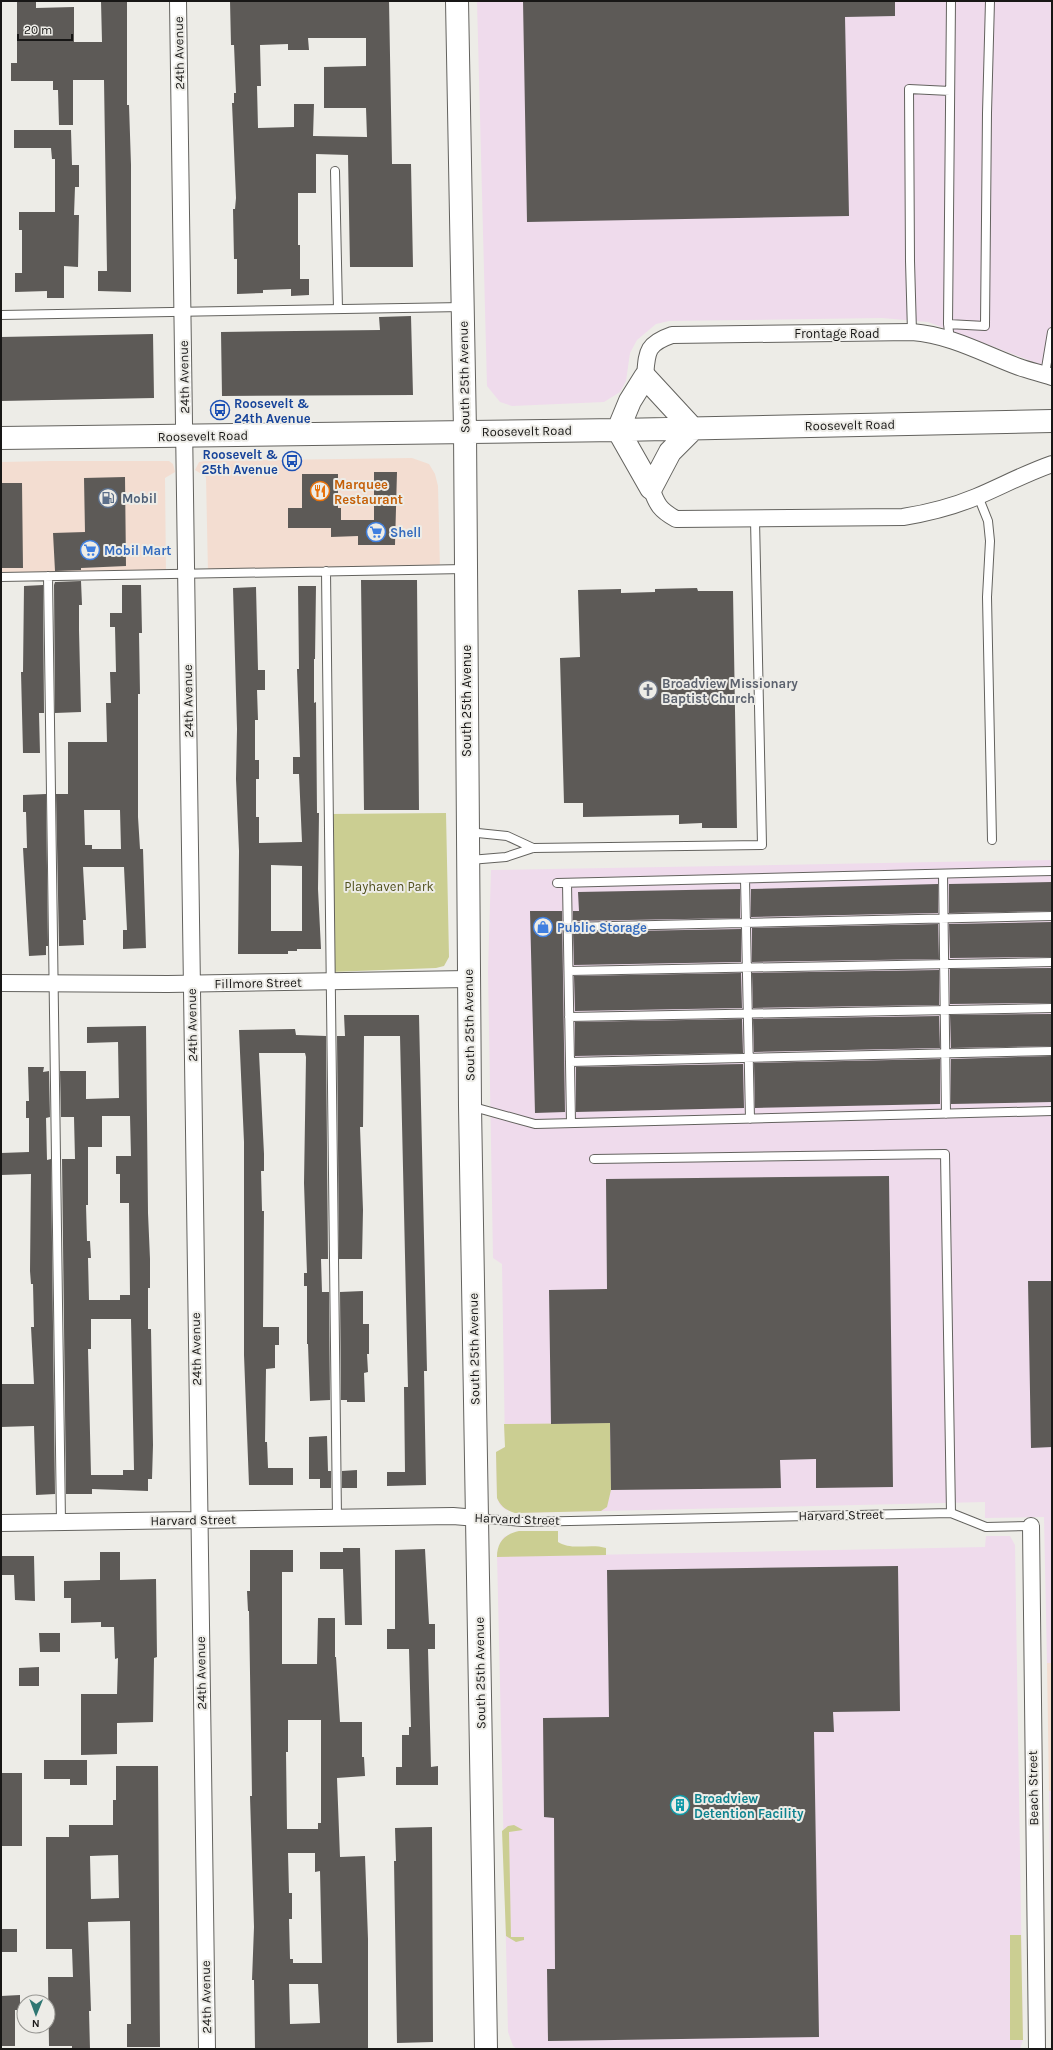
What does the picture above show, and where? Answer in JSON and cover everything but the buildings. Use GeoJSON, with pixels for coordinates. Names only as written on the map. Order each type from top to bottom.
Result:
{"type":"FeatureCollection","features":[{"type":"Feature","properties":{"kind":"main road","name":"South 25th Avenue"},"geometry":{"type":"LineString","coordinates":[[457,1],[464,308],[468,979],[486,2049]]}},
{"type":"Feature","properties":{"kind":"main road"},"geometry":{"type":"LineString","coordinates":[[645,377],[693,428],[670,452],[651,488],[618,430],[630,401],[645,377]]}},
{"type":"Feature","properties":{"kind":"main road","name":"Roosevelt Road"},"geometry":{"type":"LineString","coordinates":[[1,438],[618,430],[1052,420]]}},
{"type":"Feature","properties":{"kind":"street","name":"24th Avenue"},"geometry":{"type":"LineString","coordinates":[[178,1],[198,1520],[207,2049]]}},
{"type":"Feature","properties":{"kind":"street","name":"Frontage Road"},"geometry":{"type":"LineString","coordinates":[[645,377],[647,352],[657,340],[672,335],[912,332],[931,334],[950,340],[1020,368],[1048,376]]}},
{"type":"Feature","properties":{"kind":"street"},"geometry":{"type":"LineString","coordinates":[[651,488],[656,502],[662,512],[676,519],[756,520],[903,517],[933,512],[978,496],[1025,473],[1052,464]]}},
{"type":"Feature","properties":{"kind":"street","name":"Fillmore Street"},"geometry":{"type":"LineString","coordinates":[[1,983],[54,982],[192,984],[468,979]]}},
{"type":"Feature","properties":{"kind":"street","name":"Harvard Street"},"geometry":{"type":"LineString","coordinates":[[1,1523],[453,1516],[477,1518]]}},
{"type":"Feature","properties":{"kind":"street","name":"Beach Street"},"geometry":{"type":"LineString","coordinates":[[1031,1526],[1037,2049]]}},
{"type":"Feature","properties":{"kind":"lane"},"geometry":{"type":"LineString","coordinates":[[950,340],[948,324],[951,1]]}},
{"type":"Feature","properties":{"kind":"lane"},"geometry":{"type":"LineString","coordinates":[[948,324],[985,326],[987,112],[990,1]]}},
{"type":"Feature","properties":{"kind":"lane"},"geometry":{"type":"LineString","coordinates":[[912,332],[909,89],[950,91]]}},
{"type":"Feature","properties":{"kind":"lane"},"geometry":{"type":"LineString","coordinates":[[335,171],[338,310]]}},
{"type":"Feature","properties":{"kind":"lane"},"geometry":{"type":"LineString","coordinates":[[1,315],[464,308]]}},
{"type":"Feature","properties":{"kind":"lane"},"geometry":{"type":"LineString","coordinates":[[1048,376],[1052,332]]}},
{"type":"Feature","properties":{"kind":"lane"},"geometry":{"type":"LineString","coordinates":[[978,496],[988,521],[990,541],[987,597],[992,840]]}},
{"type":"Feature","properties":{"kind":"lane"},"geometry":{"type":"LineString","coordinates":[[467,860],[506,857],[533,848],[762,844],[756,520]]}},
{"type":"Feature","properties":{"kind":"lane"},"geometry":{"type":"LineString","coordinates":[[1,577],[466,569]]}},
{"type":"Feature","properties":{"kind":"lane"},"geometry":{"type":"LineString","coordinates":[[326,571],[337,1518]]}},
{"type":"Feature","properties":{"kind":"lane"},"geometry":{"type":"LineString","coordinates":[[48,576],[61,1522]]}},
{"type":"Feature","properties":{"kind":"lane"},"geometry":{"type":"LineString","coordinates":[[467,832],[507,836],[533,848]]}},
{"type":"Feature","properties":{"kind":"lane"},"geometry":{"type":"LineString","coordinates":[[557,883],[1052,871]]}},
{"type":"Feature","properties":{"kind":"lane"},"geometry":{"type":"LineString","coordinates":[[943,874],[946,1114]]}},
{"type":"Feature","properties":{"kind":"lane"},"geometry":{"type":"LineString","coordinates":[[745,878],[750,1118]]}},
{"type":"Feature","properties":{"kind":"lane"},"geometry":{"type":"LineString","coordinates":[[567,883],[571,1123]]}},
{"type":"Feature","properties":{"kind":"lane"},"geometry":{"type":"LineString","coordinates":[[568,927],[1052,916]]}},
{"type":"Feature","properties":{"kind":"lane"},"geometry":{"type":"LineString","coordinates":[[569,972],[1052,962]]}},
{"type":"Feature","properties":{"kind":"lane"},"geometry":{"type":"LineString","coordinates":[[570,1017],[1052,1008]]}},
{"type":"Feature","properties":{"kind":"lane"},"geometry":{"type":"LineString","coordinates":[[570,1062],[1052,1051]]}},
{"type":"Feature","properties":{"kind":"lane"},"geometry":{"type":"LineString","coordinates":[[470,1106],[535,1124],[1052,1111]]}},
{"type":"Feature","properties":{"kind":"lane"},"geometry":{"type":"LineString","coordinates":[[594,1159],[945,1154],[950,1513]]}},
{"type":"Feature","properties":{"kind":"lane","name":"Harvard Street"},"geometry":{"type":"LineString","coordinates":[[477,1518],[522,1522],[950,1513],[986,1527],[1031,1526]]}},
{"type":"Feature","properties":{"kind":"shaded area"},"geometry":{"type":"Polygon","coordinates":[[[477,1],[1052,1],[1052,369],[928,322],[882,318],[669,321],[656,324],[637,340],[630,353],[626,381],[620,392],[604,402],[512,406],[500,402],[487,386],[477,1]]]}},
{"type":"Feature","properties":{"kind":"shaded area"},"geometry":{"type":"Polygon","coordinates":[[[412,458],[429,464],[435,474],[438,486],[440,570],[208,573],[206,477],[195,470],[199,462],[412,458]]]}},
{"type":"Feature","properties":{"kind":"shaded area","name":"Mobil"},"geometry":{"type":"Polygon","coordinates":[[[169,461],[173,464],[175,472],[165,478],[166,574],[1,577],[1,462],[169,461]]]}},
{"type":"Feature","properties":{"kind":"shaded area"},"geometry":{"type":"Polygon","coordinates":[[[1052,860],[1052,1663],[1047,1663],[1044,1517],[985,1518],[985,1502],[518,1513],[506,1510],[500,1505],[497,1498],[496,1452],[505,1447],[502,1264],[493,1258],[488,971],[491,870],[1052,860]]]}},
{"type":"Feature","properties":{"kind":"shaded area"},"geometry":{"type":"Polygon","coordinates":[[[519,1531],[538,1556],[985,1547],[986,1536],[1010,1536],[1015,1545],[1023,2040],[1020,2049],[517,2049],[513,2046],[508,2032],[497,1554],[500,1543],[504,1537],[519,1531]]]}},
{"type":"Feature","properties":{"kind":"shaded area"},"geometry":{"type":"Polygon","coordinates":[[[1047,1663],[1052,1663],[1052,1791],[1049,1791],[1047,1663]]]}},
{"type":"Feature","properties":{"kind":"shaded area"},"geometry":{"type":"Polygon","coordinates":[[[1049,1791],[1052,1791],[1052,2002],[1051,1970],[1049,1791]]]}},
{"type":"Feature","properties":{"kind":"green space","name":"Playhaven Park"},"geometry":{"type":"Polygon","coordinates":[[[446,813],[449,957],[444,966],[436,968],[330,972],[329,814],[446,813]]]}},
{"type":"Feature","properties":{"kind":"green space"},"geometry":{"type":"Polygon","coordinates":[[[610,1423],[611,1490],[607,1507],[601,1511],[515,1513],[506,1509],[500,1504],[497,1498],[496,1452],[505,1447],[504,1424],[610,1423]]]}},
{"type":"Feature","properties":{"kind":"green space"},"geometry":{"type":"Polygon","coordinates":[[[519,1531],[558,1531],[558,1542],[563,1545],[606,1548],[606,1555],[497,1557],[500,1543],[510,1534],[519,1531]]]}},
{"type":"Feature","properties":{"kind":"green space"},"geometry":{"type":"Polygon","coordinates":[[[514,1825],[523,1830],[509,1832],[511,1937],[524,1937],[524,1940],[516,1942],[506,1936],[502,1831],[508,1826],[514,1825]]]}},
{"type":"Feature","properties":{"kind":"green space"},"geometry":{"type":"Polygon","coordinates":[[[1010,1935],[1021,1935],[1023,2040],[1010,2040],[1010,1935]]]}},
{"type":"Feature","properties":{"kind":"place","name":"Roosevelt & 24th Avenue"},"geometry":{"type":"Point","coordinates":[220,410]}},
{"type":"Feature","properties":{"kind":"place","name":"Roosevelt & 25th Avenue"},"geometry":{"type":"Point","coordinates":[292,461]}},
{"type":"Feature","properties":{"kind":"place","name":"Marquee Restaurant"},"geometry":{"type":"Point","coordinates":[320,491]}},
{"type":"Feature","properties":{"kind":"place","name":"Mobil"},"geometry":{"type":"Point","coordinates":[108,498]}},
{"type":"Feature","properties":{"kind":"place","name":"Shell"},"geometry":{"type":"Point","coordinates":[376,532]}},
{"type":"Feature","properties":{"kind":"place","name":"Mobil Mart"},"geometry":{"type":"Point","coordinates":[90,550]}},
{"type":"Feature","properties":{"kind":"place","name":"Broadview Missionary Baptist Church"},"geometry":{"type":"Point","coordinates":[648,690]}},
{"type":"Feature","properties":{"kind":"place","name":"Public Storage"},"geometry":{"type":"Point","coordinates":[543,927]}},
{"type":"Feature","properties":{"kind":"place","name":"Broadview Detention Facility"},"geometry":{"type":"Point","coordinates":[680,1805]}}]}
